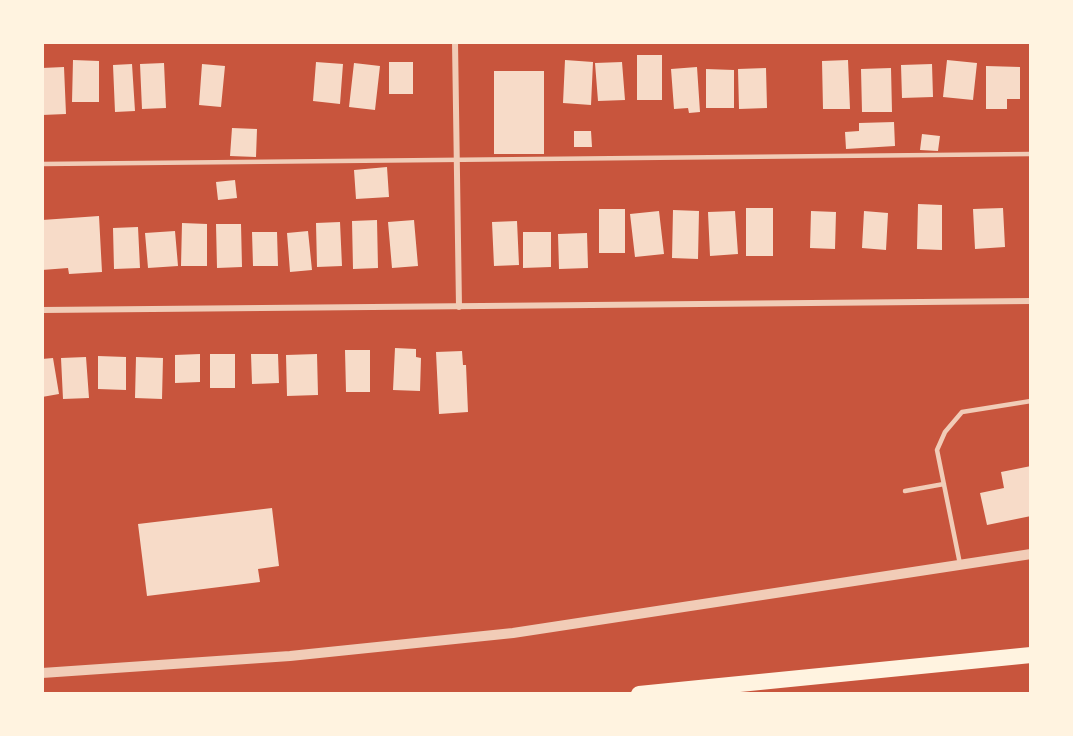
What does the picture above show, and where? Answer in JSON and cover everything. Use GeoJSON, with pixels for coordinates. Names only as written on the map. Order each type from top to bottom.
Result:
{"type":"FeatureCollection","features":[{"type":"Feature","properties":{"kind":"highway"},"geometry":{"type":"LineString","coordinates":[[639,694],[1031,655]]}},
{"type":"Feature","properties":{"kind":"street"},"geometry":{"type":"LineString","coordinates":[[455,42],[459,307]]}},
{"type":"Feature","properties":{"kind":"street"},"geometry":{"type":"LineString","coordinates":[[42,310],[1031,301]]}},
{"type":"Feature","properties":{"kind":"street"},"geometry":{"type":"LineString","coordinates":[[42,673],[290,656],[513,633],[1031,554]]}},
{"type":"Feature","properties":{"kind":"lane"},"geometry":{"type":"LineString","coordinates":[[42,164],[1031,154]]}},
{"type":"Feature","properties":{"kind":"lane"},"geometry":{"type":"LineString","coordinates":[[961,565],[937,450],[945,432],[962,412],[1031,401]]}},
{"type":"Feature","properties":{"kind":"lane"},"geometry":{"type":"LineString","coordinates":[[905,490],[944,484]]}},
{"type":"Feature","properties":{"kind":"building"},"geometry":{"type":"Polygon","coordinates":[[[637,55],[662,55],[662,100],[637,100],[637,55]]]}},
{"type":"Feature","properties":{"kind":"building"},"geometry":{"type":"Polygon","coordinates":[[[73,60],[99,61],[99,102],[72,102],[73,60]]]}},
{"type":"Feature","properties":{"kind":"building"},"geometry":{"type":"Polygon","coordinates":[[[565,60],[593,62],[591,105],[563,103],[565,60]]]}},
{"type":"Feature","properties":{"kind":"building"},"geometry":{"type":"Polygon","coordinates":[[[848,60],[850,109],[823,109],[822,61],[848,60]]]}},
{"type":"Feature","properties":{"kind":"building"},"geometry":{"type":"Polygon","coordinates":[[[947,60],[977,63],[973,100],[943,97],[947,60]]]}},
{"type":"Feature","properties":{"kind":"building"},"geometry":{"type":"Polygon","coordinates":[[[316,62],[343,64],[340,104],[313,101],[316,62]]]}},
{"type":"Feature","properties":{"kind":"building"},"geometry":{"type":"Polygon","coordinates":[[[389,62],[413,62],[413,94],[389,94],[389,62]]]}},
{"type":"Feature","properties":{"kind":"building"},"geometry":{"type":"Polygon","coordinates":[[[622,62],[625,100],[598,101],[595,63],[622,62]]]}},
{"type":"Feature","properties":{"kind":"building"},"geometry":{"type":"Polygon","coordinates":[[[164,63],[166,108],[142,109],[140,64],[164,63]]]}},
{"type":"Feature","properties":{"kind":"building"},"geometry":{"type":"Polygon","coordinates":[[[354,63],[380,66],[375,110],[349,107],[354,63]]]}},
{"type":"Feature","properties":{"kind":"building"},"geometry":{"type":"Polygon","coordinates":[[[132,64],[135,111],[115,112],[113,65],[132,64]]]}},
{"type":"Feature","properties":{"kind":"building"},"geometry":{"type":"Polygon","coordinates":[[[202,64],[225,66],[221,107],[199,105],[202,64]]]}},
{"type":"Feature","properties":{"kind":"building"},"geometry":{"type":"Polygon","coordinates":[[[932,64],[933,97],[902,98],[901,65],[932,64]]]}},
{"type":"Feature","properties":{"kind":"building"},"geometry":{"type":"Polygon","coordinates":[[[986,66],[1020,67],[1020,99],[1007,99],[1007,109],[986,109],[986,66]]]}},
{"type":"Feature","properties":{"kind":"building"},"geometry":{"type":"Polygon","coordinates":[[[64,67],[66,114],[42,115],[42,68],[64,67]]]}},
{"type":"Feature","properties":{"kind":"building"},"geometry":{"type":"Polygon","coordinates":[[[697,67],[700,112],[689,113],[688,108],[674,109],[671,69],[697,67]]]}},
{"type":"Feature","properties":{"kind":"building"},"geometry":{"type":"Polygon","coordinates":[[[766,68],[767,108],[739,109],[738,69],[766,68]]]}},
{"type":"Feature","properties":{"kind":"building"},"geometry":{"type":"Polygon","coordinates":[[[891,68],[892,112],[862,112],[861,69],[891,68]]]}},
{"type":"Feature","properties":{"kind":"building"},"geometry":{"type":"Polygon","coordinates":[[[706,69],[734,70],[734,108],[706,108],[706,69]]]}},
{"type":"Feature","properties":{"kind":"building"},"geometry":{"type":"Polygon","coordinates":[[[494,71],[544,71],[544,154],[494,154],[494,71]]]}},
{"type":"Feature","properties":{"kind":"building"},"geometry":{"type":"Polygon","coordinates":[[[894,122],[895,146],[846,149],[845,132],[859,131],[859,123],[894,122]]]}},
{"type":"Feature","properties":{"kind":"building"},"geometry":{"type":"Polygon","coordinates":[[[232,128],[257,129],[256,157],[230,156],[232,128]]]}},
{"type":"Feature","properties":{"kind":"building"},"geometry":{"type":"Polygon","coordinates":[[[574,131],[591,131],[592,147],[574,147],[574,131]]]}},
{"type":"Feature","properties":{"kind":"building"},"geometry":{"type":"Polygon","coordinates":[[[922,134],[940,136],[938,151],[920,150],[922,134]]]}},
{"type":"Feature","properties":{"kind":"building"},"geometry":{"type":"Polygon","coordinates":[[[387,167],[389,197],[356,199],[354,170],[387,167]]]}},
{"type":"Feature","properties":{"kind":"building"},"geometry":{"type":"Polygon","coordinates":[[[235,180],[237,198],[218,200],[216,182],[235,180]]]}},
{"type":"Feature","properties":{"kind":"building"},"geometry":{"type":"Polygon","coordinates":[[[918,204],[942,205],[942,250],[917,249],[918,204]]]}},
{"type":"Feature","properties":{"kind":"building"},"geometry":{"type":"Polygon","coordinates":[[[746,208],[773,208],[773,256],[746,256],[746,208]]]}},
{"type":"Feature","properties":{"kind":"building"},"geometry":{"type":"Polygon","coordinates":[[[1003,208],[1005,247],[975,249],[973,209],[1003,208]]]}},
{"type":"Feature","properties":{"kind":"building"},"geometry":{"type":"Polygon","coordinates":[[[599,209],[625,209],[625,253],[599,253],[599,209]]]}},
{"type":"Feature","properties":{"kind":"building"},"geometry":{"type":"Polygon","coordinates":[[[673,210],[699,211],[698,259],[672,258],[673,210]]]}},
{"type":"Feature","properties":{"kind":"building"},"geometry":{"type":"Polygon","coordinates":[[[659,211],[664,254],[635,257],[630,214],[659,211]]]}},
{"type":"Feature","properties":{"kind":"building"},"geometry":{"type":"Polygon","coordinates":[[[735,211],[738,254],[710,256],[708,212],[735,211]]]}},
{"type":"Feature","properties":{"kind":"building"},"geometry":{"type":"Polygon","coordinates":[[[811,211],[836,212],[835,249],[810,248],[811,211]]]}},
{"type":"Feature","properties":{"kind":"building"},"geometry":{"type":"Polygon","coordinates":[[[864,211],[888,213],[886,250],[862,248],[864,211]]]}},
{"type":"Feature","properties":{"kind":"building"},"geometry":{"type":"Polygon","coordinates":[[[99,216],[102,272],[69,274],[68,268],[42,270],[42,220],[99,216]]]}},
{"type":"Feature","properties":{"kind":"building"},"geometry":{"type":"Polygon","coordinates":[[[377,220],[378,268],[353,269],[352,221],[377,220]]]}},
{"type":"Feature","properties":{"kind":"building"},"geometry":{"type":"Polygon","coordinates":[[[414,220],[418,266],[392,268],[388,222],[414,220]]]}},
{"type":"Feature","properties":{"kind":"building"},"geometry":{"type":"Polygon","coordinates":[[[517,221],[519,265],[494,266],[492,222],[517,221]]]}},
{"type":"Feature","properties":{"kind":"building"},"geometry":{"type":"Polygon","coordinates":[[[340,222],[342,266],[317,267],[316,223],[340,222]]]}},
{"type":"Feature","properties":{"kind":"building"},"geometry":{"type":"Polygon","coordinates":[[[182,223],[207,224],[207,266],[181,266],[182,223]]]}},
{"type":"Feature","properties":{"kind":"building"},"geometry":{"type":"Polygon","coordinates":[[[216,224],[241,224],[242,267],[217,268],[216,224]]]}},
{"type":"Feature","properties":{"kind":"building"},"geometry":{"type":"Polygon","coordinates":[[[138,227],[140,268],[114,269],[113,228],[138,227]]]}},
{"type":"Feature","properties":{"kind":"building"},"geometry":{"type":"Polygon","coordinates":[[[175,231],[178,266],[148,268],[145,233],[175,231]]]}},
{"type":"Feature","properties":{"kind":"building"},"geometry":{"type":"Polygon","coordinates":[[[308,231],[312,270],[290,272],[287,233],[308,231]]]}},
{"type":"Feature","properties":{"kind":"building"},"geometry":{"type":"Polygon","coordinates":[[[252,232],[277,232],[278,266],[253,266],[252,232]]]}},
{"type":"Feature","properties":{"kind":"building"},"geometry":{"type":"Polygon","coordinates":[[[523,232],[551,232],[551,267],[523,268],[523,232]]]}},
{"type":"Feature","properties":{"kind":"building"},"geometry":{"type":"Polygon","coordinates":[[[587,233],[588,268],[559,269],[558,234],[587,233]]]}},
{"type":"Feature","properties":{"kind":"building"},"geometry":{"type":"Polygon","coordinates":[[[395,348],[416,349],[416,357],[421,358],[420,391],[393,390],[395,348]]]}},
{"type":"Feature","properties":{"kind":"building"},"geometry":{"type":"Polygon","coordinates":[[[345,350],[370,350],[370,392],[346,392],[345,350]]]}},
{"type":"Feature","properties":{"kind":"building"},"geometry":{"type":"Polygon","coordinates":[[[462,351],[463,365],[466,365],[468,412],[439,414],[436,352],[462,351]]]}},
{"type":"Feature","properties":{"kind":"building"},"geometry":{"type":"Polygon","coordinates":[[[200,354],[200,382],[175,383],[175,355],[200,354]]]}},
{"type":"Feature","properties":{"kind":"building"},"geometry":{"type":"Polygon","coordinates":[[[210,354],[235,354],[235,388],[210,388],[210,354]]]}},
{"type":"Feature","properties":{"kind":"building"},"geometry":{"type":"Polygon","coordinates":[[[251,354],[278,354],[279,383],[252,384],[251,354]]]}},
{"type":"Feature","properties":{"kind":"building"},"geometry":{"type":"Polygon","coordinates":[[[317,354],[318,395],[287,396],[286,355],[317,354]]]}},
{"type":"Feature","properties":{"kind":"building"},"geometry":{"type":"Polygon","coordinates":[[[98,356],[126,357],[126,390],[98,389],[98,356]]]}},
{"type":"Feature","properties":{"kind":"building"},"geometry":{"type":"Polygon","coordinates":[[[86,357],[89,398],[63,399],[61,358],[86,357]]]}},
{"type":"Feature","properties":{"kind":"building"},"geometry":{"type":"Polygon","coordinates":[[[136,357],[163,358],[162,399],[135,398],[136,357]]]}},
{"type":"Feature","properties":{"kind":"building"},"geometry":{"type":"Polygon","coordinates":[[[53,358],[59,394],[42,397],[42,359],[53,358]]]}},
{"type":"Feature","properties":{"kind":"building"},"geometry":{"type":"Polygon","coordinates":[[[1031,466],[1031,516],[987,525],[980,493],[1004,488],[1001,472],[1031,466]]]}},
{"type":"Feature","properties":{"kind":"building"},"geometry":{"type":"Polygon","coordinates":[[[272,508],[279,566],[258,569],[260,582],[147,596],[138,524],[272,508]]]}}]}
